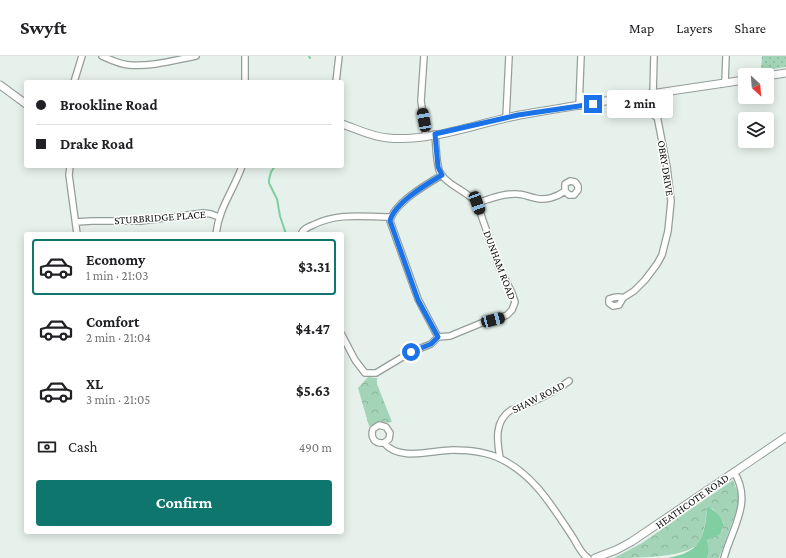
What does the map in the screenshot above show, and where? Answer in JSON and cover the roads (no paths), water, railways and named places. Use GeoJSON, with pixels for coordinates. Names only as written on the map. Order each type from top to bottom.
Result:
{"type":"FeatureCollection","features":[{"type":"Feature","properties":{"kind":"street"},"geometry":{"type":"LineString","coordinates":[[75,80],[82,56]]}},
{"type":"Feature","properties":{"kind":"street"},"geometry":{"type":"LineString","coordinates":[[102,56],[128,64],[196,56]]}},
{"type":"Feature","properties":{"kind":"street"},"geometry":{"type":"LineString","coordinates":[[245,56],[245,80]]}},
{"type":"Feature","properties":{"kind":"street"},"geometry":{"type":"LineString","coordinates":[[336,80],[339,56]]}},
{"type":"Feature","properties":{"kind":"street"},"geometry":{"type":"LineString","coordinates":[[424,56],[421,101],[426,136]]}},
{"type":"Feature","properties":{"kind":"street"},"geometry":{"type":"LineString","coordinates":[[506,118],[509,56]]}},
{"type":"Feature","properties":{"kind":"street"},"geometry":{"type":"LineString","coordinates":[[579,106],[581,56]]}},
{"type":"Feature","properties":{"kind":"street","name":"OBRY DRIVE"},"geometry":{"type":"LineString","coordinates":[[623,298],[634,291],[657,264],[662,255],[668,231],[671,201],[669,175],[653,94],[654,56]]}},
{"type":"Feature","properties":{"kind":"street"},"geometry":{"type":"LineString","coordinates":[[725,83],[726,56]]}},
{"type":"Feature","properties":{"kind":"street"},"geometry":{"type":"LineString","coordinates":[[774,75],[786,73]]}},
{"type":"Feature","properties":{"kind":"street"},"geometry":{"type":"LineString","coordinates":[[344,125],[383,138],[402,139],[426,136],[506,118],[738,81]]}},
{"type":"Feature","properties":{"kind":"street"},"geometry":{"type":"LineString","coordinates":[[1,86],[24,103]]}},
{"type":"Feature","properties":{"kind":"street","name":"OBRY DRIVE"},"geometry":{"type":"LineString","coordinates":[[633,97],[643,101],[657,117]]}},
{"type":"Feature","properties":{"kind":"street"},"geometry":{"type":"LineString","coordinates":[[435,134],[438,167],[442,175],[472,197],[477,203],[507,195],[517,194],[540,199],[547,198],[559,195],[564,190]]}},
{"type":"Feature","properties":{"kind":"street"},"geometry":{"type":"LineString","coordinates":[[70,168],[69,175],[77,232]]}},
{"type":"Feature","properties":{"kind":"street"},"geometry":{"type":"LineString","coordinates":[[216,232],[219,217],[241,168]]}},
{"type":"Feature","properties":{"kind":"street"},"geometry":{"type":"LineString","coordinates":[[344,339],[355,360],[365,373],[369,374],[376,373],[411,352],[431,344],[438,337],[418,300],[407,266],[391,226],[391,217],[394,212],[419,188],[442,175]]}},
{"type":"Feature","properties":{"kind":"street","name":"DUNHAM ROAD"},"geometry":{"type":"LineString","coordinates":[[438,337],[450,336],[484,322],[507,315],[512,310],[515,302],[499,267],[477,203]]}},
{"type":"Feature","properties":{"kind":"street","name":"STURBRIDGE PLACE"},"geometry":{"type":"LineString","coordinates":[[76,222],[141,221],[203,213],[219,217]]}},
{"type":"Feature","properties":{"kind":"street"},"geometry":{"type":"LineString","coordinates":[[302,232],[318,222],[335,217],[356,215],[391,217]]}},
{"type":"Feature","properties":{"kind":"street","name":"SHAW ROAD"},"geometry":{"type":"LineString","coordinates":[[500,458],[498,429],[502,418],[511,410],[556,391],[569,381]]}},
{"type":"Feature","properties":{"kind":"street","name":"HEATHCOTE ROAD"},"geometry":{"type":"LineString","coordinates":[[595,558],[632,542],[786,437]]}},
{"type":"Feature","properties":{"kind":"street"},"geometry":{"type":"LineString","coordinates":[[384,443],[388,448],[399,452],[422,453],[466,450],[500,458],[529,478],[538,487],[575,540],[584,556],[588,558]]}},
{"type":"Feature","properties":{"kind":"street"},"geometry":{"type":"LineString","coordinates":[[724,558],[727,545],[742,506],[742,492],[734,472]]}},
{"type":"Feature","properties":{"kind":"waterway"},"geometry":{"type":"LineString","coordinates":[[274,168],[271,172],[269,183],[277,199],[280,216],[285,232]]}}]}
